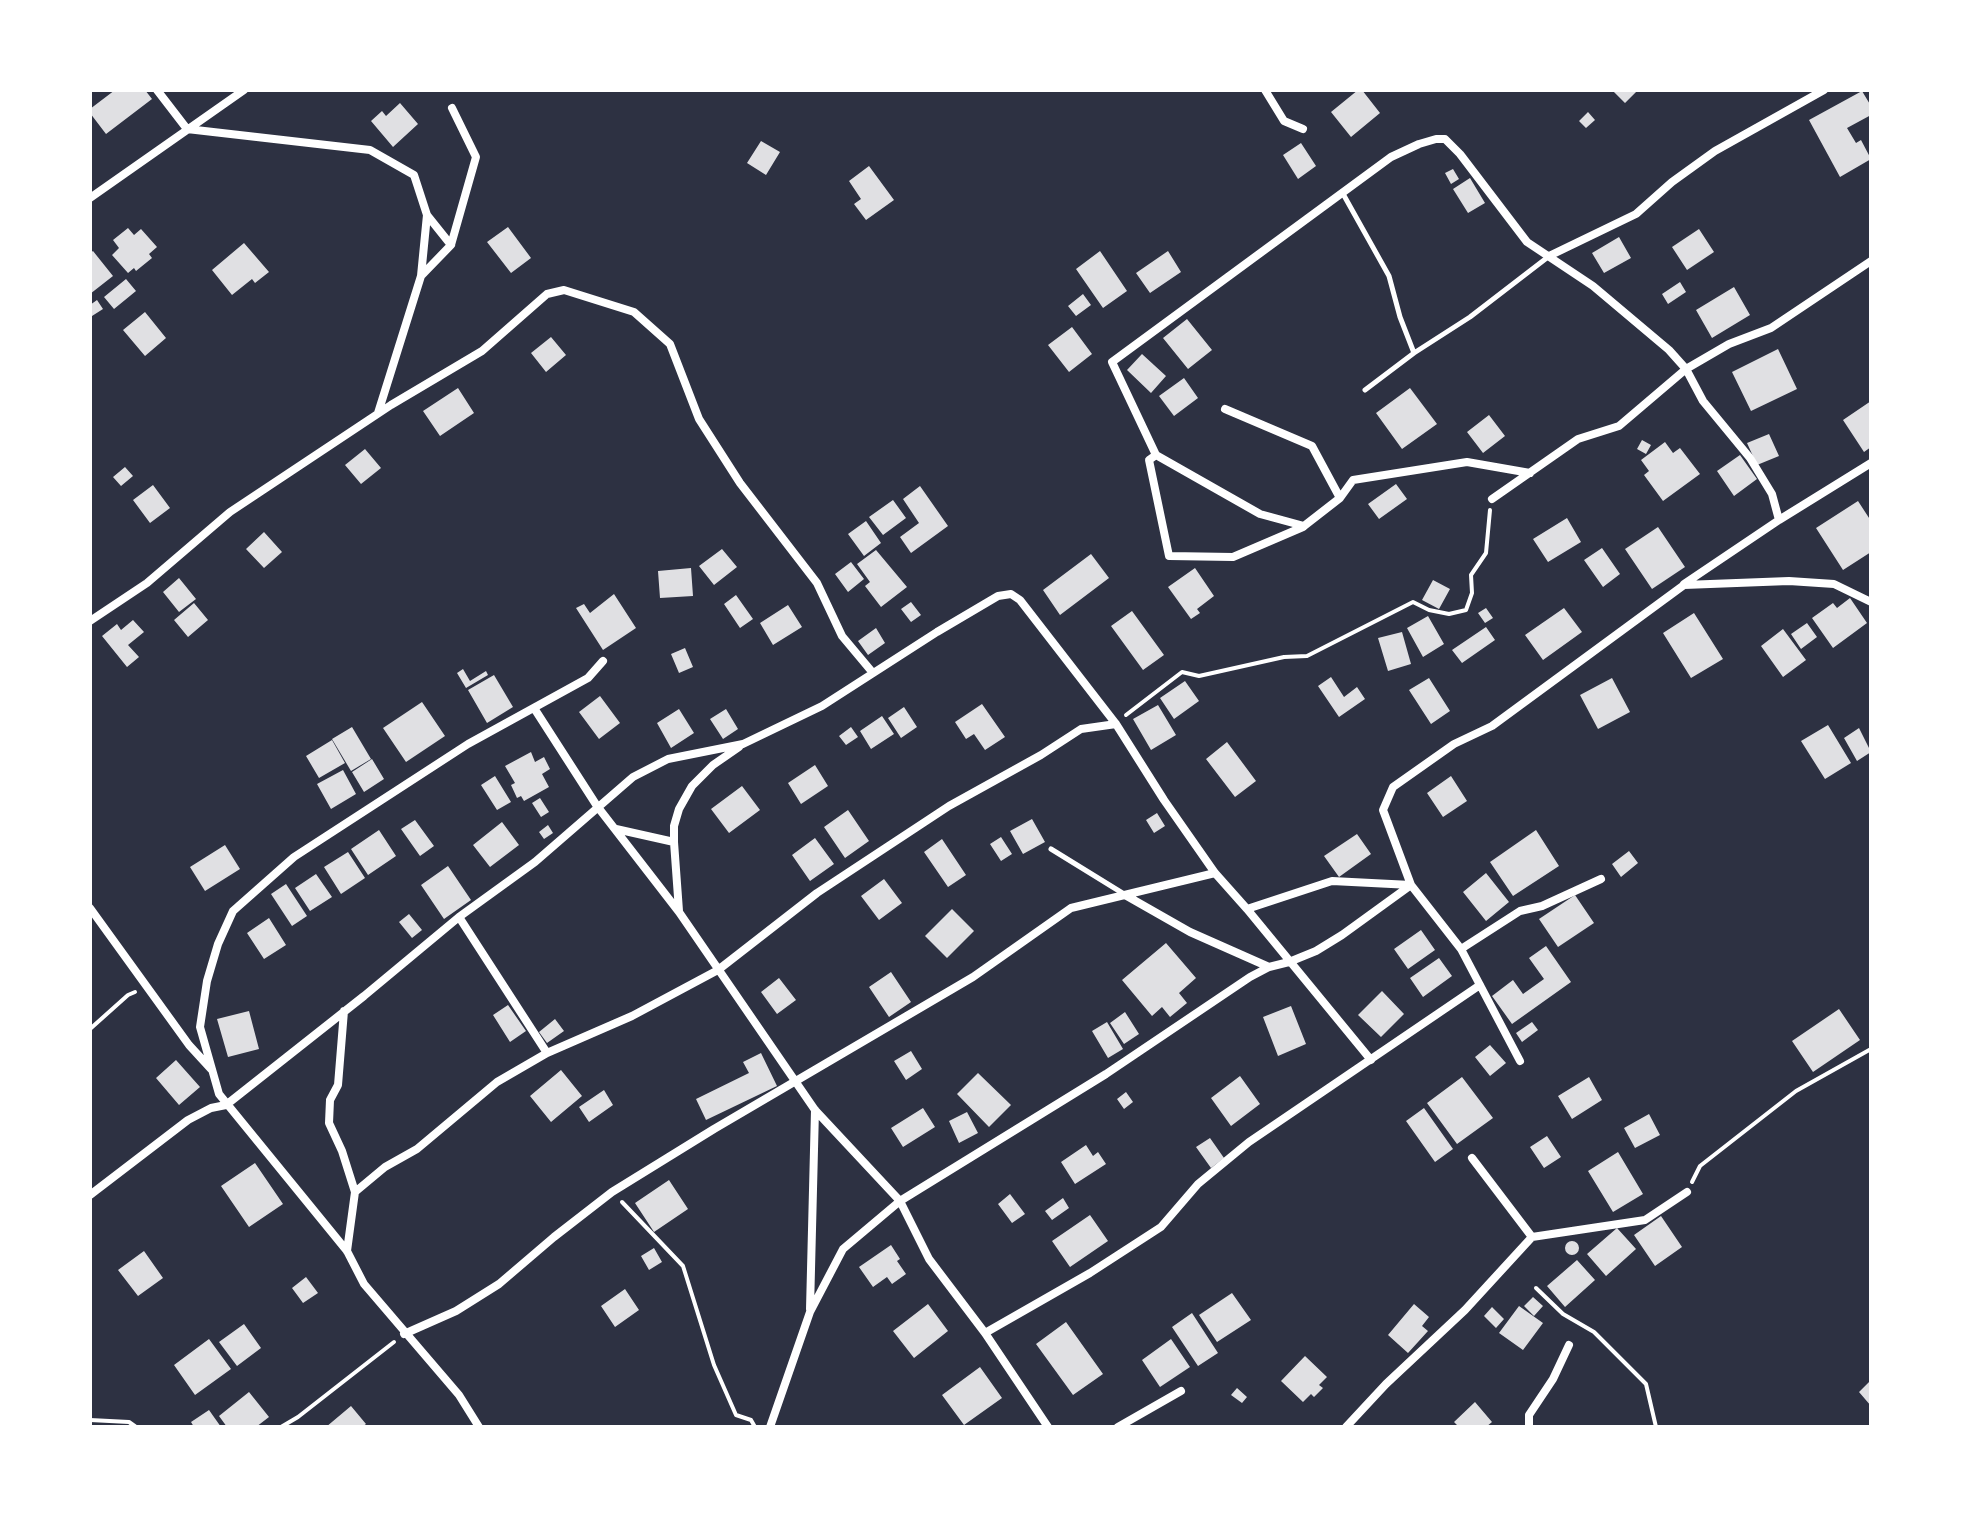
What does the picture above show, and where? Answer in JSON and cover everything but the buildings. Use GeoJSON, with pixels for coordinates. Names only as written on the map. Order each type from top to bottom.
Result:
{"type":"FeatureCollection","features":[{"type":"Feature","properties":{"kind":"street"},"geometry":{"type":"LineString","coordinates":[[157,90],[187,129],[370,150],[414,175],[427,215],[451,245]]}},
{"type":"Feature","properties":{"kind":"street"},"geometry":{"type":"LineString","coordinates":[[90,198],[244,90]]}},
{"type":"Feature","properties":{"kind":"street"},"geometry":{"type":"LineString","coordinates":[[1265,90],[1284,121],[1303,129]]}},
{"type":"Feature","properties":{"kind":"street"},"geometry":{"type":"LineString","coordinates":[[1549,256],[1636,214],[1672,182],[1715,151],[1824,90]]}},
{"type":"Feature","properties":{"kind":"street"},"geometry":{"type":"LineString","coordinates":[[421,276],[451,245],[476,157],[452,108]]}},
{"type":"Feature","properties":{"kind":"street"},"geometry":{"type":"LineString","coordinates":[[1304,526],[1260,514],[1156,455],[1112,362],[1391,157],[1436,139],[1445,139],[1460,154],[1527,242],[1593,286],[1669,350],[1686,369],[1703,401],[1750,458],[1772,494],[1779,520]]}},
{"type":"Feature","properties":{"kind":"street"},"geometry":{"type":"LineString","coordinates":[[378,414],[421,276],[427,215]]}},
{"type":"Feature","properties":{"kind":"street"},"geometry":{"type":"LineString","coordinates":[[1492,499],[1578,439],[1619,426],[1686,369],[1729,344],[1771,328],[1871,261]]}},
{"type":"Feature","properties":{"kind":"street"},"geometry":{"type":"LineString","coordinates":[[90,621],[147,583],[230,512],[378,414],[482,351],[547,294],[564,290],[634,312],[670,344],[699,419],[740,483],[817,583],[842,636],[873,673]]}},
{"type":"Feature","properties":{"kind":"street"},"geometry":{"type":"LineString","coordinates":[[1225,409],[1312,446],[1340,498]]}},
{"type":"Feature","properties":{"kind":"street"},"geometry":{"type":"LineString","coordinates":[[1156,455],[1149,460],[1169,556],[1233,557],[1304,526],[1340,498],[1353,480],[1467,462],[1530,473]]}},
{"type":"Feature","properties":{"kind":"street"},"geometry":{"type":"LineString","coordinates":[[1520,1061],[1461,949],[1411,885],[1383,810],[1393,787],[1454,744],[1492,726],[1684,585],[1779,520],[1871,463]]}},
{"type":"Feature","properties":{"kind":"street"},"geometry":{"type":"LineString","coordinates":[[1684,585],[1789,581],[1834,584],[1871,602]]}},
{"type":"Feature","properties":{"kind":"street"},"geometry":{"type":"LineString","coordinates":[[679,912],[674,826],[679,809],[692,786],[713,765],[743,744],[822,706],[998,596],[1011,594],[1020,600],[1116,724],[1215,873],[1371,1060]]}},
{"type":"Feature","properties":{"kind":"street"},"geometry":{"type":"LineString","coordinates":[[479,1427],[459,1395],[364,1284],[347,1251],[219,1094],[200,1027],[207,981],[218,944],[233,911],[294,857],[468,744],[588,678],[603,661]]}},
{"type":"Feature","properties":{"kind":"street"},"geometry":{"type":"LineString","coordinates":[[534,708],[597,806],[679,912],[815,1110],[900,1201],[929,1259],[985,1333],[1048,1427]]}},
{"type":"Feature","properties":{"kind":"street"},"geometry":{"type":"LineString","coordinates":[[355,1192],[385,1167],[417,1149],[497,1082],[547,1053],[632,1016],[718,970],[817,893],[949,806],[1081,729],[1116,724]]}},
{"type":"Feature","properties":{"kind":"street"},"geometry":{"type":"LineString","coordinates":[[90,1195],[188,1120],[211,1108],[226,1105],[459,917],[535,862],[633,777],[658,762],[743,744]]}},
{"type":"Feature","properties":{"kind":"street"},"geometry":{"type":"LineString","coordinates":[[615,829],[674,842]]}},
{"type":"Feature","properties":{"kind":"street"},"geometry":{"type":"LineString","coordinates":[[404,1334],[456,1311],[499,1284],[612,1192],[973,977],[1071,908],[1215,873]]}},
{"type":"Feature","properties":{"kind":"street"},"geometry":{"type":"LineString","coordinates":[[1461,949],[1520,911],[1542,906],[1601,879]]}},
{"type":"Feature","properties":{"kind":"street"},"geometry":{"type":"LineString","coordinates":[[1247,909],[1332,881],[1411,885]]}},
{"type":"Feature","properties":{"kind":"street"},"geometry":{"type":"LineString","coordinates":[[770,1427],[810,1312],[843,1249],[900,1201],[1106,1074],[1250,977],[1316,951],[1411,885]]}},
{"type":"Feature","properties":{"kind":"street"},"geometry":{"type":"LineString","coordinates":[[1125,895],[1190,932],[1269,967]]}},
{"type":"Feature","properties":{"kind":"street"},"geometry":{"type":"LineString","coordinates":[[90,908],[189,1045],[214,1072]]}},
{"type":"Feature","properties":{"kind":"street"},"geometry":{"type":"LineString","coordinates":[[459,917],[547,1053]]}},
{"type":"Feature","properties":{"kind":"street"},"geometry":{"type":"LineString","coordinates":[[985,1333],[1090,1273],[1161,1227],[1198,1184],[1249,1142],[1480,985]]}},
{"type":"Feature","properties":{"kind":"street"},"geometry":{"type":"LineString","coordinates":[[344,1011],[338,1085],[330,1100],[329,1123],[355,1192],[347,1251]]}},
{"type":"Feature","properties":{"kind":"street"},"geometry":{"type":"LineString","coordinates":[[810,1312],[815,1110]]}},
{"type":"Feature","properties":{"kind":"street"},"geometry":{"type":"LineString","coordinates":[[1472,1158],[1532,1237]]}},
{"type":"Feature","properties":{"kind":"street"},"geometry":{"type":"LineString","coordinates":[[1346,1427],[1386,1384],[1465,1310],[1532,1237],[1645,1220],[1687,1192]]}},
{"type":"Feature","properties":{"kind":"street"},"geometry":{"type":"LineString","coordinates":[[1529,1427],[1529,1415],[1553,1379],[1569,1345]]}},
{"type":"Feature","properties":{"kind":"street"},"geometry":{"type":"LineString","coordinates":[[1118,1427],[1181,1391]]}},
{"type":"Feature","properties":{"kind":"lane"},"geometry":{"type":"LineString","coordinates":[[1342,192],[1389,276],[1414,353]]}},
{"type":"Feature","properties":{"kind":"lane"},"geometry":{"type":"LineString","coordinates":[[1365,390],[1414,353],[1470,317],[1549,256]]}},
{"type":"Feature","properties":{"kind":"lane"},"geometry":{"type":"LineString","coordinates":[[1051,849],[1125,895]]}},
{"type":"Feature","properties":{"kind":"path"},"geometry":{"type":"LineString","coordinates":[[1116,724],[1182,672],[1199,676],[1284,657],[1307,656],[1413,602],[1429,610],[1449,614],[1466,610],[1472,593],[1471,575],[1486,553],[1492,499]]}},
{"type":"Feature","properties":{"kind":"path"},"geometry":{"type":"LineString","coordinates":[[90,1029],[128,995],[149,988]]}},
{"type":"Feature","properties":{"kind":"path"},"geometry":{"type":"LineString","coordinates":[[1687,1192],[1700,1166],[1748,1128],[1796,1091],[1871,1049]]}},
{"type":"Feature","properties":{"kind":"path"},"geometry":{"type":"LineString","coordinates":[[612,1192],[683,1266],[714,1365],[736,1415],[751,1420],[755,1427]]}},
{"type":"Feature","properties":{"kind":"path"},"geometry":{"type":"LineString","coordinates":[[1536,1288],[1563,1314],[1594,1332],[1646,1384],[1656,1427]]}},
{"type":"Feature","properties":{"kind":"path"},"geometry":{"type":"LineString","coordinates":[[281,1427],[404,1334]]}},
{"type":"Feature","properties":{"kind":"path"},"geometry":{"type":"LineString","coordinates":[[90,1420],[129,1422],[136,1427]]}},
{"type":"Feature","properties":{"kind":"path"},"geometry":{"type":"LineString","coordinates":[[294,1420],[296,1427]]}}]}
